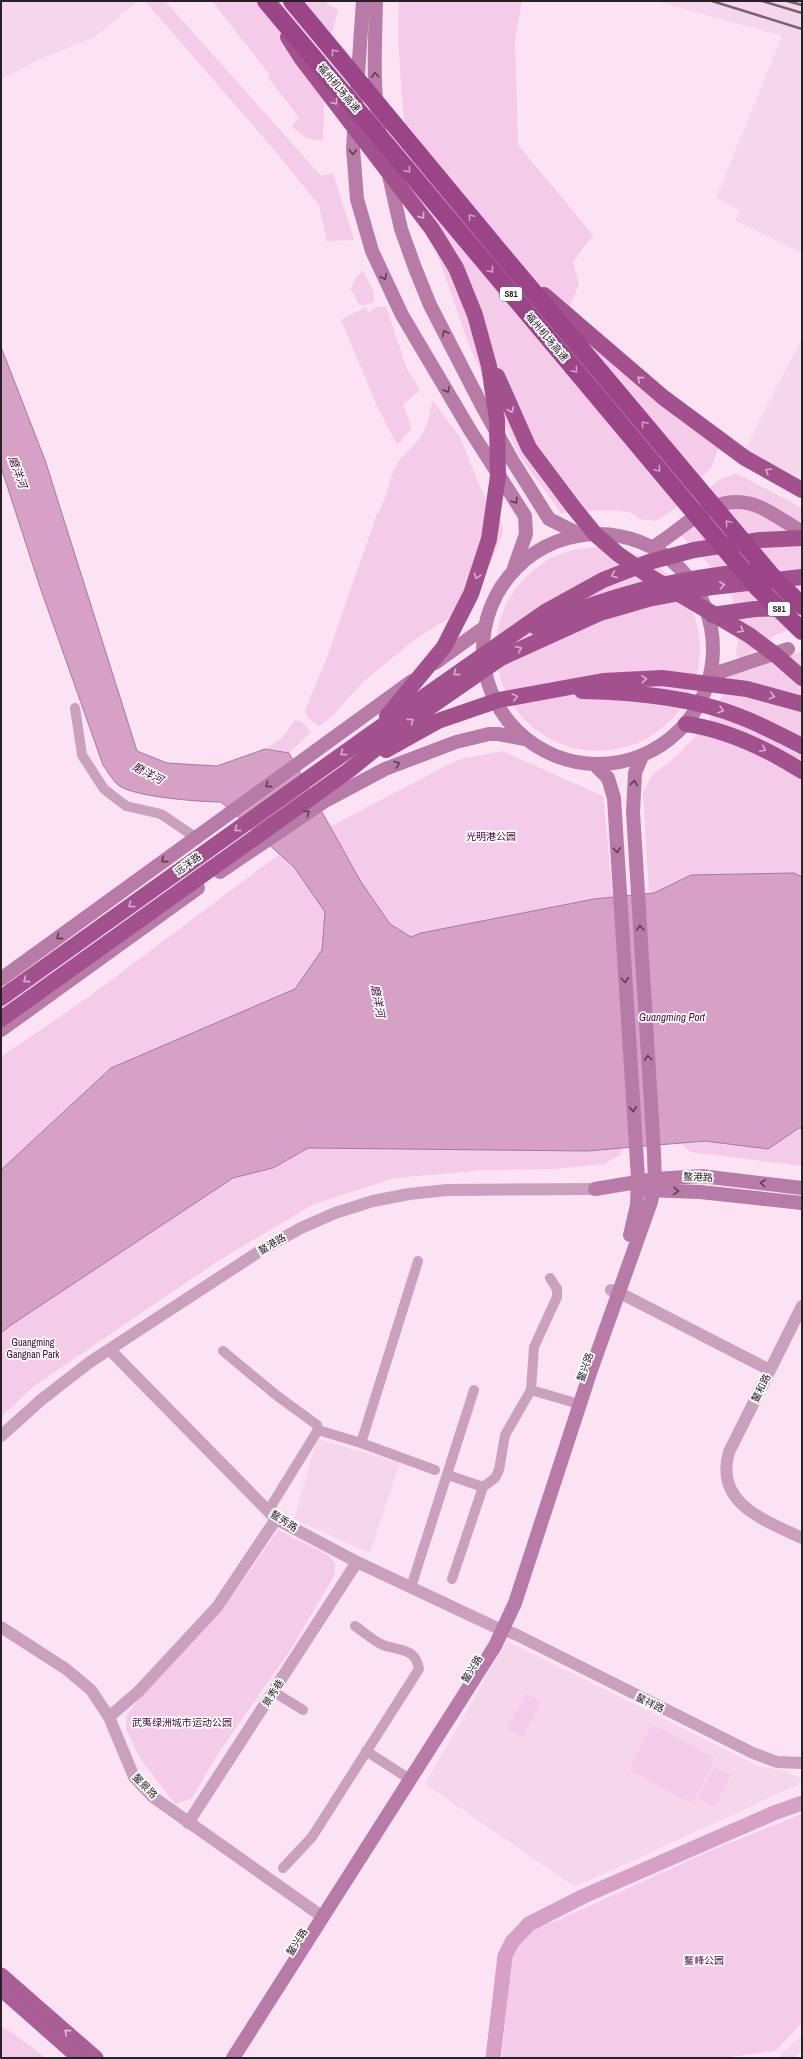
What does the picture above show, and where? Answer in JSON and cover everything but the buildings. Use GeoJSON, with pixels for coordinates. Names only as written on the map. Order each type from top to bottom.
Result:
{"type":"FeatureCollection","features":[{"type":"Feature","properties":{"kind":"highway"},"geometry":{"type":"LineString","coordinates":[[265,1],[302,59],[432,229],[456,268],[475,315],[489,366],[497,420],[498,476],[489,538],[471,594],[444,647],[375,731]]}},
{"type":"Feature","properties":{"kind":"highway","name":"福州机场高速"},"geometry":{"type":"LineString","coordinates":[[265,1],[757,587],[802,631]]}},
{"type":"Feature","properties":{"kind":"highway","name":"福州机场高速"},"geometry":{"type":"LineString","coordinates":[[292,1],[504,257],[771,575],[802,607]]}},
{"type":"Feature","properties":{"kind":"highway"},"geometry":{"type":"LineString","coordinates":[[504,257],[545,296],[664,398],[745,458],[802,490]]}},
{"type":"Feature","properties":{"kind":"highway"},"geometry":{"type":"LineString","coordinates":[[480,335],[529,448],[595,534],[618,554],[652,578],[749,635],[777,656],[802,678]]}},
{"type":"Feature","properties":{"kind":"highway"},"geometry":{"type":"LineString","coordinates":[[490,649],[545,612],[603,580],[649,562],[694,550],[760,540],[802,538]]}},
{"type":"Feature","properties":{"kind":"highway"},"geometry":{"type":"LineString","coordinates":[[490,649],[553,620],[626,593],[716,574],[802,567]]}},
{"type":"Feature","properties":{"kind":"highway"},"geometry":{"type":"LineString","coordinates":[[348,771],[410,721],[501,658],[587,618],[648,599],[712,586],[802,577]]}},
{"type":"Feature","properties":{"kind":"highway"},"geometry":{"type":"LineString","coordinates":[[709,616],[755,609],[802,607]]}},
{"type":"Feature","properties":{"kind":"highway","name":"远洋路"},"geometry":{"type":"LineString","coordinates":[[1,998],[490,649]]}},
{"type":"Feature","properties":{"kind":"highway"},"geometry":{"type":"LineString","coordinates":[[348,771],[438,721],[499,700],[603,681],[662,678],[747,689],[802,704]]}},
{"type":"Feature","properties":{"kind":"highway"},"geometry":{"type":"LineString","coordinates":[[544,691],[636,694],[698,704],[741,716],[802,746]]}},
{"type":"Feature","properties":{"kind":"highway"},"geometry":{"type":"LineString","coordinates":[[686,724],[720,731],[749,743],[802,771]]}},
{"type":"Feature","properties":{"kind":"highway","name":"远洋路"},"geometry":{"type":"LineString","coordinates":[[1,1019],[348,771]]}},
{"type":"Feature","properties":{"kind":"main road"},"geometry":{"type":"LineString","coordinates":[[363,1],[353,148],[357,199],[372,251],[402,315],[470,430],[525,516],[526,534],[513,571]]}},
{"type":"Feature","properties":{"kind":"main road"},"geometry":{"type":"LineString","coordinates":[[376,1],[375,70],[378,126],[401,229],[415,268],[430,305],[512,460],[549,519],[581,535]]}},
{"type":"Feature","properties":{"kind":"main road"},"geometry":{"type":"LineString","coordinates":[[653,547],[707,509],[723,503],[738,502],[761,508],[802,532]]}},
{"type":"Feature","properties":{"kind":"main road"},"geometry":{"type":"LineString","coordinates":[[606,534],[630,538],[653,547],[672,560],[688,576],[700,595],[709,616],[714,645],[711,674],[702,700],[686,724],[666,742],[642,756],[619,763],[595,765],[576,763],[558,758],[540,750],[525,739],[504,716],[489,689],[483,658],[485,627],[491,607],[500,588],[513,571],[532,554],[556,542],[581,535],[606,534]]}},
{"type":"Feature","properties":{"kind":"main road"},"geometry":{"type":"LineString","coordinates":[[1,979],[485,627]]}},
{"type":"Feature","properties":{"kind":"main road"},"geometry":{"type":"LineString","coordinates":[[711,674],[788,649]]}},
{"type":"Feature","properties":{"kind":"main road"},"geometry":{"type":"LineString","coordinates":[[1,1030],[217,874],[325,801],[385,769],[456,742],[489,734],[498,734],[525,739]]}},
{"type":"Feature","properties":{"kind":"main road"},"geometry":{"type":"LineString","coordinates":[[633,1238],[654,1184],[654,1153],[633,812],[635,773],[642,756]]}},
{"type":"Feature","properties":{"kind":"main road"},"geometry":{"type":"LineString","coordinates":[[595,765],[608,778],[614,798],[638,1185],[633,1238]]}},
{"type":"Feature","properties":{"kind":"main road","name":"鳌港路"},"geometry":{"type":"LineString","coordinates":[[595,1189],[654,1184],[701,1176],[802,1188]]}},
{"type":"Feature","properties":{"kind":"main road","name":"鳌港路"},"geometry":{"type":"LineString","coordinates":[[654,1184],[700,1192],[802,1203]]}},
{"type":"Feature","properties":{"kind":"main road","name":"鳌兴路"},"geometry":{"type":"LineString","coordinates":[[224,2058],[320,1915],[495,1646],[499,1628],[515,1603],[576,1403],[633,1238]]}},
{"type":"Feature","properties":{"kind":"main road","name":"鳌兴路"},"geometry":{"type":"LineString","coordinates":[[233,2058],[320,1915]]}},
{"type":"Feature","properties":{"kind":"main road"},"geometry":{"type":"LineString","coordinates":[[1,1975],[96,2058]]}},
{"type":"Feature","properties":{"kind":"main road"},"geometry":{"type":"LineString","coordinates":[[1,1990],[79,2058]]}},
{"type":"Feature","properties":{"kind":"street"},"geometry":{"type":"LineString","coordinates":[[75,708],[82,756],[104,789],[126,806],[161,814],[195,837]]}},
{"type":"Feature","properties":{"kind":"street","name":"鳌港路"},"geometry":{"type":"LineString","coordinates":[[1,1436],[52,1391],[90,1362],[277,1241],[312,1223],[348,1209],[386,1198],[435,1190],[595,1189]]}},
{"type":"Feature","properties":{"kind":"street"},"geometry":{"type":"LineString","coordinates":[[361,1443],[418,1261]]}},
{"type":"Feature","properties":{"kind":"street"},"geometry":{"type":"LineString","coordinates":[[452,1579],[483,1487],[495,1478],[499,1470],[504,1435],[531,1390],[534,1347],[557,1297],[557,1289],[550,1278]]}},
{"type":"Feature","properties":{"kind":"street","name":"鳌和路"},"geometry":{"type":"LineString","coordinates":[[615,1291],[770,1370],[729,1452],[726,1464],[727,1477],[737,1499],[747,1510],[802,1538]]}},
{"type":"Feature","properties":{"kind":"street"},"geometry":{"type":"LineString","coordinates":[[770,1370],[802,1306]]}},
{"type":"Feature","properties":{"kind":"street","name":"鳌秀路"},"geometry":{"type":"LineString","coordinates":[[110,1350],[272,1515],[357,1562],[499,1628]]}},
{"type":"Feature","properties":{"kind":"street"},"geometry":{"type":"LineString","coordinates":[[223,1351],[276,1395],[316,1425],[318,1430],[361,1443],[435,1470]]}},
{"type":"Feature","properties":{"kind":"street"},"geometry":{"type":"LineString","coordinates":[[411,1587],[474,1390]]}},
{"type":"Feature","properties":{"kind":"street"},"geometry":{"type":"LineString","coordinates":[[531,1390],[576,1403]]}},
{"type":"Feature","properties":{"kind":"street"},"geometry":{"type":"LineString","coordinates":[[109,1717],[139,1692],[217,1607],[272,1515],[318,1430]]}},
{"type":"Feature","properties":{"kind":"street"},"geometry":{"type":"LineString","coordinates":[[448,1474],[483,1487]]}},
{"type":"Feature","properties":{"kind":"street","name":"景秀巷"},"geometry":{"type":"LineString","coordinates":[[188,1823],[357,1562]]}},
{"type":"Feature","properties":{"kind":"street"},"geometry":{"type":"LineString","coordinates":[[283,1868],[312,1837],[419,1669],[416,1659],[408,1652],[400,1648],[384,1645],[355,1626]]}},
{"type":"Feature","properties":{"kind":"street","name":"鳌景路"},"geometry":{"type":"LineString","coordinates":[[1,1627],[79,1679],[96,1696],[109,1717],[134,1777],[153,1797],[320,1915]]}},
{"type":"Feature","properties":{"kind":"street","name":"鳌祥路"},"geometry":{"type":"LineString","coordinates":[[499,1628],[516,1634],[753,1753],[777,1762],[802,1764]]}},
{"type":"Feature","properties":{"kind":"street"},"geometry":{"type":"LineString","coordinates":[[274,1692],[303,1710]]}},
{"type":"Feature","properties":{"kind":"street"},"geometry":{"type":"LineString","coordinates":[[366,1751],[408,1778]]}},
{"type":"Feature","properties":{"kind":"shaded area"},"geometry":{"type":"Polygon","coordinates":[[[1,1],[138,1],[95,37],[40,59],[1,80],[1,1]]]}},
{"type":"Feature","properties":{"kind":"shaded area"},"geometry":{"type":"Polygon","coordinates":[[[656,1],[802,1],[802,253],[735,220],[740,210],[716,198],[782,36],[656,1]]]}},
{"type":"Feature","properties":{"kind":"shaded area"},"geometry":{"type":"Polygon","coordinates":[[[802,338],[802,487],[744,452],[802,338]]]}},
{"type":"Feature","properties":{"kind":"shaded area"},"geometry":{"type":"Polygon","coordinates":[[[317,1439],[400,1463],[370,1553],[294,1519],[317,1439]]]}},
{"type":"Feature","properties":{"kind":"shaded area"},"geometry":{"type":"Polygon","coordinates":[[[507,1641],[758,1766],[784,1771],[802,1779],[802,1783],[575,1887],[425,1784],[507,1641]]]}},
{"type":"Feature","properties":{"kind":"shaded area"},"geometry":{"type":"Polygon","coordinates":[[[802,2034],[802,2050],[794,2058],[778,2058],[802,2034]]]}},
{"type":"Feature","properties":{"kind":"green space"},"geometry":{"type":"Polygon","coordinates":[[[145,1],[165,1],[321,176],[333,173],[354,240],[327,241],[319,205],[276,152],[145,1]]]}},
{"type":"Feature","properties":{"kind":"green space"},"geometry":{"type":"Polygon","coordinates":[[[212,1],[324,1],[338,10],[326,55],[323,140],[309,139],[292,126],[299,118],[268,77],[269,74],[212,1]]]}},
{"type":"Feature","properties":{"kind":"green space"},"geometry":{"type":"Polygon","coordinates":[[[399,1],[522,1],[515,39],[518,145],[593,235],[573,262],[579,284],[570,306],[603,338],[722,438],[711,468],[703,475],[680,505],[656,521],[640,519],[629,512],[609,510],[561,513],[519,455],[469,345],[416,193],[403,111],[398,39],[399,1]]]}},
{"type":"Feature","properties":{"kind":"green space"},"geometry":{"type":"Polygon","coordinates":[[[362,270],[374,292],[374,302],[365,305],[359,304],[351,289],[355,279],[362,270]]]}},
{"type":"Feature","properties":{"kind":"green space"},"geometry":{"type":"Polygon","coordinates":[[[366,307],[368,313],[377,307],[386,307],[407,369],[420,390],[403,405],[412,428],[397,445],[378,408],[341,320],[366,307]]]}},
{"type":"Feature","properties":{"kind":"green space"},"geometry":{"type":"Polygon","coordinates":[[[432,400],[460,437],[483,494],[501,520],[503,532],[491,563],[450,617],[410,643],[362,683],[333,715],[319,727],[307,717],[305,710],[326,660],[377,514],[384,502],[393,472],[400,459],[416,443],[423,433],[429,417],[432,400]]]}},
{"type":"Feature","properties":{"kind":"green space"},"geometry":{"type":"Polygon","coordinates":[[[736,473],[802,508],[802,626],[775,635],[741,659],[736,655],[739,617],[729,592],[714,570],[676,530],[712,486],[719,480],[736,473]]]}},
{"type":"Feature","properties":{"kind":"green space"},"geometry":{"type":"Polygon","coordinates":[[[588,547],[608,547],[628,551],[646,559],[663,570],[677,584],[688,601],[696,619],[700,639],[700,659],[696,679],[688,697],[677,714],[663,728],[646,739],[628,747],[608,751],[588,751],[568,747],[550,739],[533,728],[519,714],[508,697],[500,679],[496,659],[496,639],[500,619],[508,601],[519,584],[533,570],[550,559],[568,551],[588,547]]]}},
{"type":"Feature","properties":{"kind":"green space"},"geometry":{"type":"Polygon","coordinates":[[[802,651],[802,877],[794,873],[691,875],[649,894],[643,792],[653,774],[677,756],[706,725],[722,696],[729,674],[802,651]]]}},
{"type":"Feature","properties":{"kind":"green space"},"geometry":{"type":"Polygon","coordinates":[[[295,720],[302,722],[311,732],[289,753],[265,749],[282,738],[295,720]]]}},
{"type":"Feature","properties":{"kind":"green space","name":"光明港公园"},"geometry":{"type":"Polygon","coordinates":[[[502,751],[603,796],[613,897],[594,899],[421,933],[209,1028],[111,1068],[1,1170],[1,1057],[91,995],[282,852],[457,760],[502,751]]]}},
{"type":"Feature","properties":{"kind":"green space"},"geometry":{"type":"Polygon","coordinates":[[[799,1128],[802,1128],[802,1166],[691,1152],[679,1142],[705,1141],[767,1149],[799,1128]]]}},
{"type":"Feature","properties":{"kind":"green space","name":"Guangming Gangnan Park"},"geometry":{"type":"Polygon","coordinates":[[[339,1147],[587,1151],[622,1147],[620,1155],[604,1164],[554,1169],[485,1170],[395,1178],[314,1204],[218,1261],[34,1386],[1,1417],[1,1333],[11,1325],[233,1178],[273,1168],[308,1148],[339,1147]]]}},
{"type":"Feature","properties":{"kind":"green space","name":"武夷绿洲城市运动公园"},"geometry":{"type":"Polygon","coordinates":[[[278,1530],[329,1556],[335,1564],[334,1576],[291,1649],[217,1755],[192,1798],[175,1804],[139,1757],[126,1729],[127,1715],[145,1690],[233,1595],[278,1530]]]}},
{"type":"Feature","properties":{"kind":"green space"},"geometry":{"type":"Polygon","coordinates":[[[526,1694],[541,1702],[523,1737],[507,1729],[526,1694]]]}},
{"type":"Feature","properties":{"kind":"green space"},"geometry":{"type":"Polygon","coordinates":[[[652,1725],[715,1758],[692,1803],[629,1770],[652,1725]]]}},
{"type":"Feature","properties":{"kind":"green space"},"geometry":{"type":"Polygon","coordinates":[[[714,1767],[731,1775],[715,1806],[698,1798],[714,1767]]]}},
{"type":"Feature","properties":{"kind":"green space","name":"鳌峰公园"},"geometry":{"type":"Polygon","coordinates":[[[802,1814],[802,2023],[775,2051],[722,2058],[502,2058],[511,1959],[518,1945],[527,1934],[539,1927],[554,1922],[710,1851],[802,1814]]]}},
{"type":"Feature","properties":{"kind":"green space"},"geometry":{"type":"Polygon","coordinates":[[[1,2027],[10,2031],[46,2058],[1,2058],[1,2027]]]}},
{"type":"Feature","properties":{"kind":"water","name":"Guangming Port"},"geometry":{"type":"Polygon","coordinates":[[[1,347],[45,460],[137,751],[167,763],[217,766],[265,749],[289,753],[361,882],[390,924],[411,937],[421,933],[594,899],[654,893],[691,875],[794,873],[802,877],[802,1128],[799,1128],[768,1149],[705,1141],[587,1151],[308,1148],[273,1168],[233,1178],[1,1333],[1,1170],[111,1068],[295,989],[322,950],[325,912],[294,867],[221,802],[168,798],[138,793],[118,785],[103,765],[40,587],[1,467],[1,347]]]}},
{"type":"Feature","properties":{"kind":"waterway"},"geometry":{"type":"LineString","coordinates":[[493,2058],[505,1956],[512,1942],[529,1924],[584,1896],[774,1813],[802,1803]]}},
{"type":"Feature","properties":{"kind":"railway"},"geometry":{"type":"LineString","coordinates":[[712,1],[802,29]]}},
{"type":"Feature","properties":{"kind":"railway"},"geometry":{"type":"LineString","coordinates":[[762,1],[802,13]]}},
{"type":"Feature","properties":{"kind":"railway"},"geometry":{"type":"LineString","coordinates":[[787,1],[802,5]]}},
{"type":"Feature","properties":{"kind":"water label","name":"磨洋河"},"geometry":{"type":"Point","coordinates":[18,472]}},
{"type":"Feature","properties":{"kind":"water label","name":"磨洋河"},"geometry":{"type":"Point","coordinates":[148,773]}},
{"type":"Feature","properties":{"kind":"water label","name":"磨洋河"},"geometry":{"type":"Point","coordinates":[378,1001]}}]}
